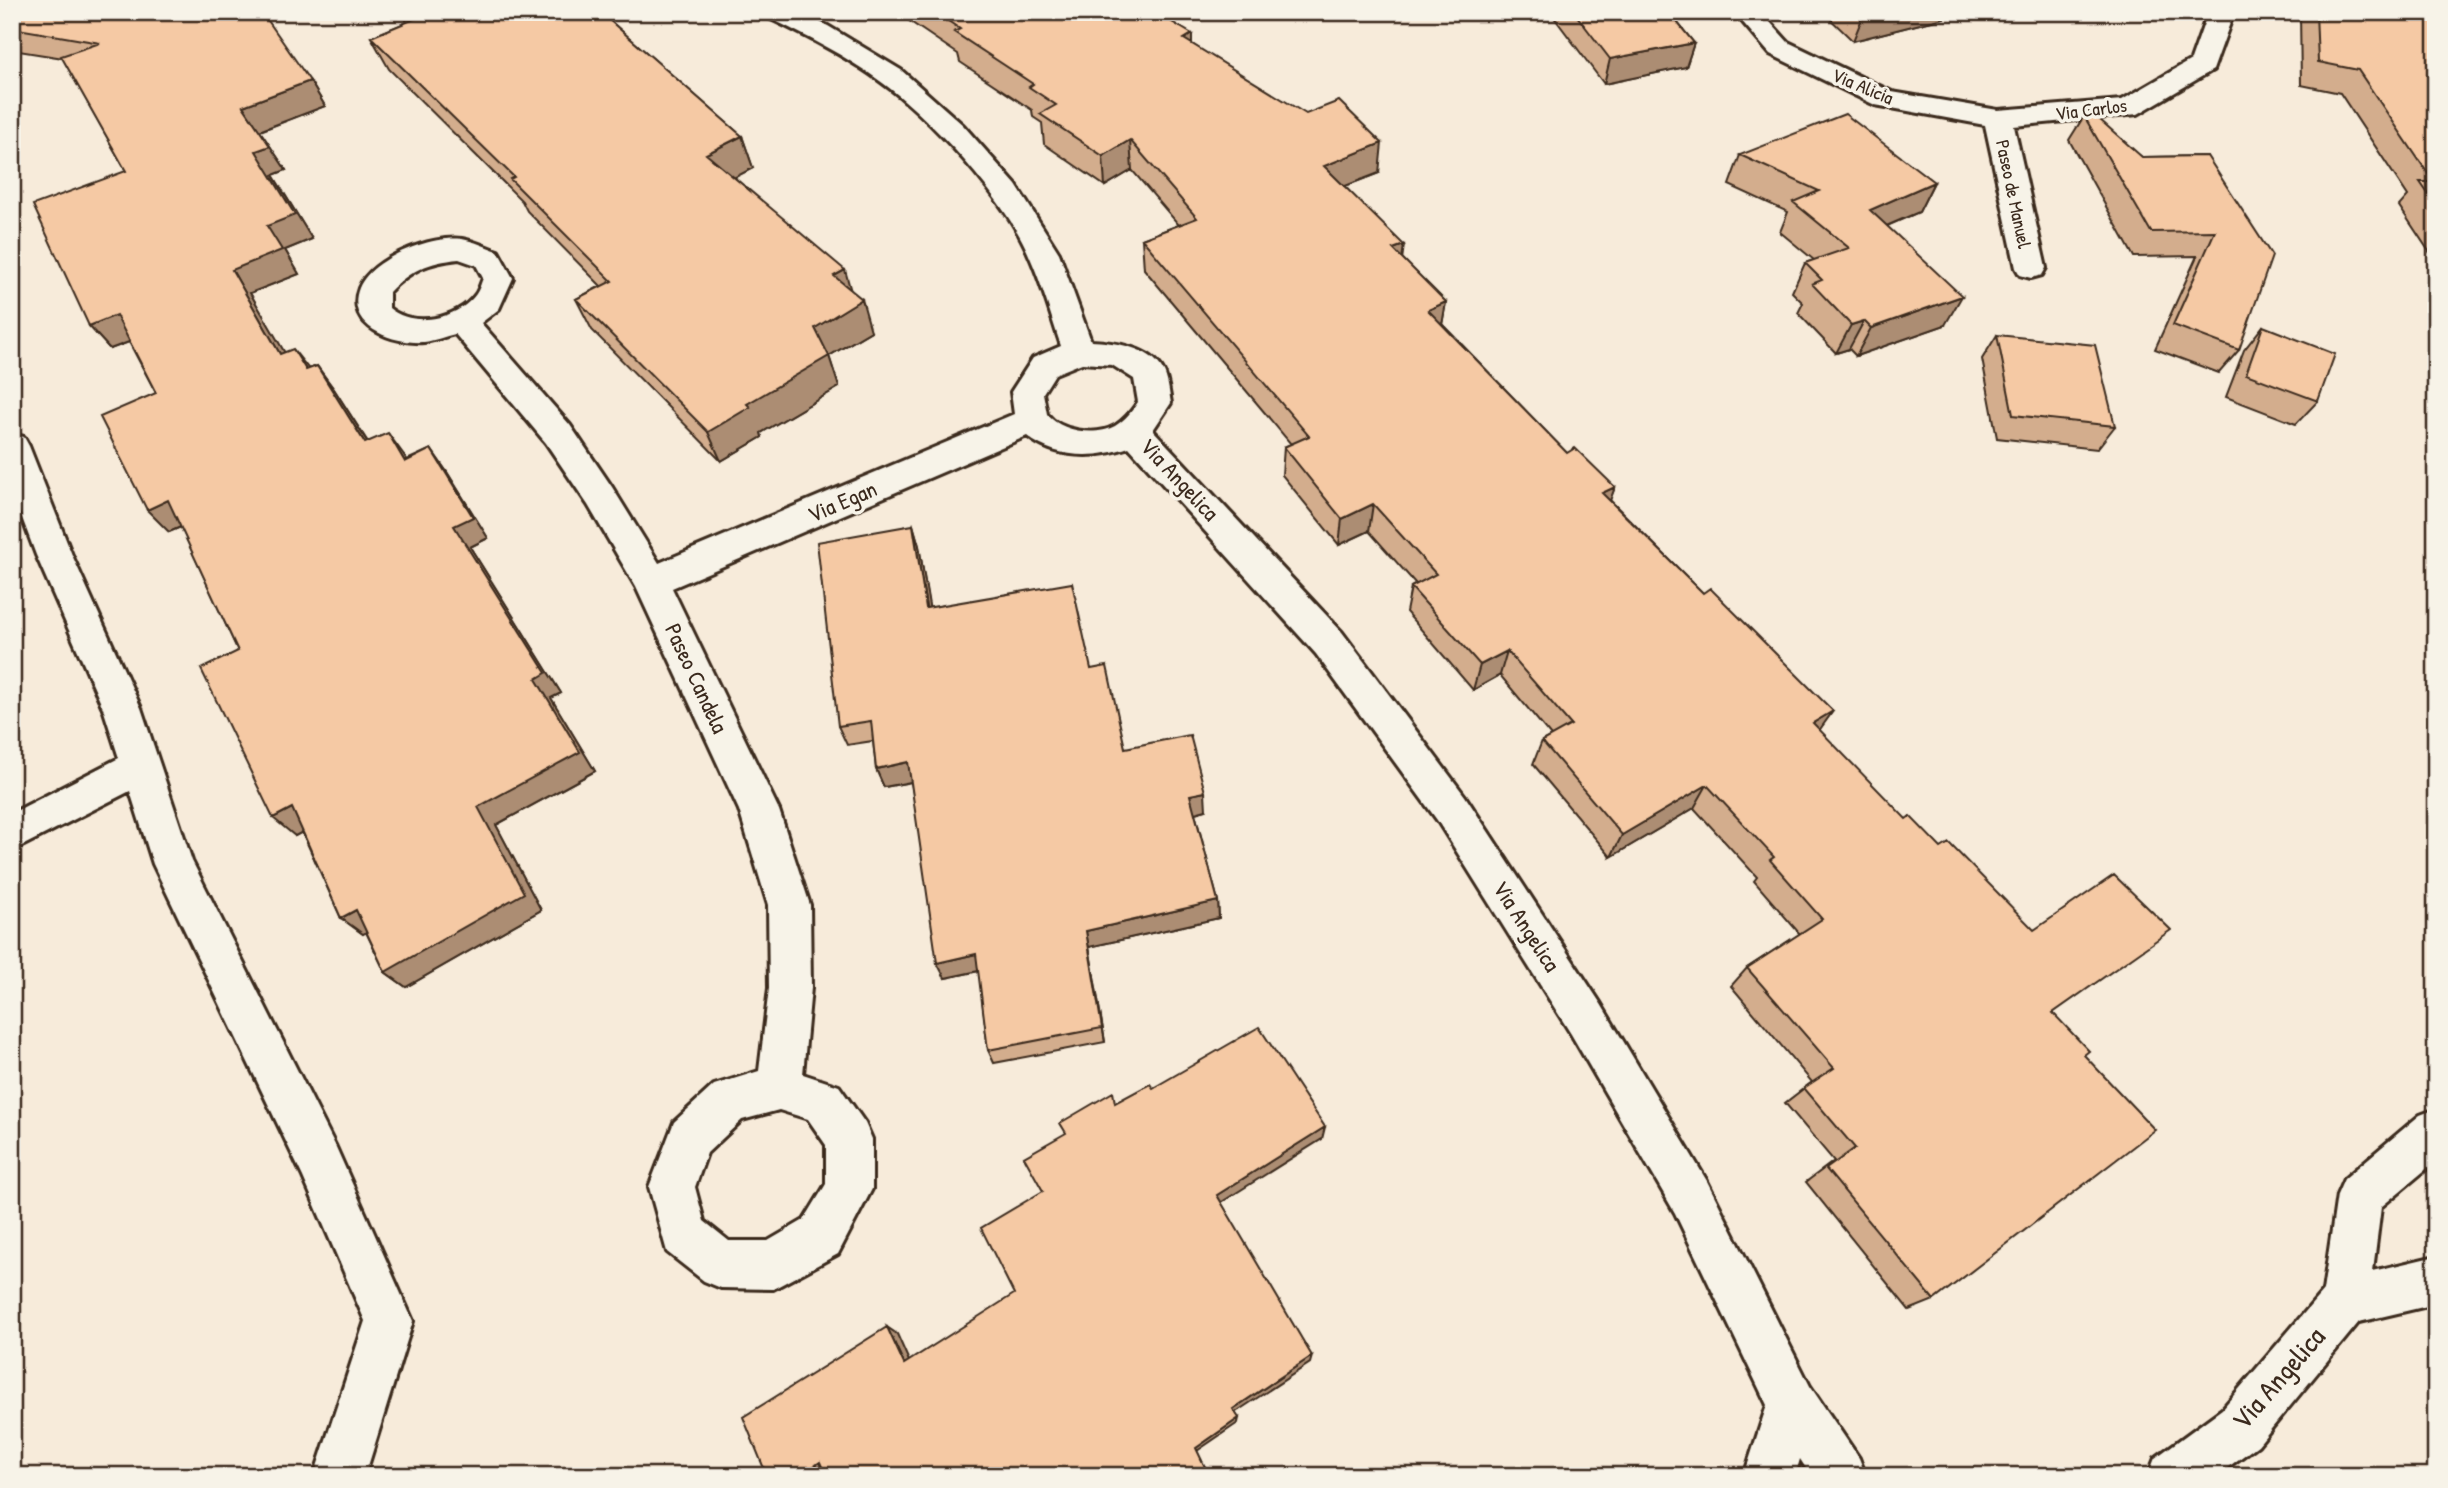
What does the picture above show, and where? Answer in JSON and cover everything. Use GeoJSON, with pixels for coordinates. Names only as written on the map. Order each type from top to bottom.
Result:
{"type":"FeatureCollection","features":[{"type":"Feature","properties":{"kind":"street"},"geometry":{"type":"LineString","coordinates":[[778,12],[819,32],[891,76],[953,131],[1006,192],[1044,253],[1079,351]]}},
{"type":"Feature","properties":{"kind":"street","name":"Via Alicia"},"geometry":{"type":"LineString","coordinates":[[1747,12],[1779,48],[1885,99],[1998,119]]}},
{"type":"Feature","properties":{"kind":"street","name":"Via Carlos"},"geometry":{"type":"LineString","coordinates":[[1998,119],[2128,108],[2203,64],[2221,12]]}},
{"type":"Feature","properties":{"kind":"street","name":"Paseo de Manuel"},"geometry":{"type":"LineString","coordinates":[[1998,119],[2031,268]]}},
{"type":"Feature","properties":{"kind":"street","name":"Paseo Candela"},"geometry":{"type":"LineString","coordinates":[[462,321],[558,434],[600,496],[651,582],[759,810],[789,905],[790,988],[779,1088]]}},
{"type":"Feature","properties":{"kind":"street","name":"Via Angelica"},"geometry":{"type":"LineString","coordinates":[[1079,351],[1119,354],[1149,373],[1155,403],[1134,430],[1108,442],[1078,443],[1051,436],[1032,420],[1027,392],[1038,374],[1044,366],[1079,351]]}},
{"type":"Feature","properties":{"kind":"street","name":"Via Egan"},"geometry":{"type":"LineString","coordinates":[[651,582],[1032,420]]}},
{"type":"Feature","properties":{"kind":"street","name":"Via Angelica"},"geometry":{"type":"LineString","coordinates":[[1134,430],[1329,643],[1451,808],[1586,1019],[1691,1197],[1792,1404],[1841,1476]]}},
{"type":"Feature","properties":{"kind":"street"},"geometry":{"type":"LineString","coordinates":[[12,446],[54,555],[122,708],[173,864],[319,1161],[389,1321],[339,1476]]}},
{"type":"Feature","properties":{"kind":"street"},"geometry":{"type":"LineString","coordinates":[[12,833],[141,766]]}},
{"type":"Feature","properties":{"kind":"street"},"geometry":{"type":"LineString","coordinates":[[2436,1131],[2360,1195],[2345,1301],[2436,1280]]}},
{"type":"Feature","properties":{"kind":"street","name":"Via Angelica"},"geometry":{"type":"LineString","coordinates":[[2173,1476],[2240,1427],[2345,1301]]}},
{"type":"Feature","properties":{"kind":"street"},"geometry":{"type":"LineString","coordinates":[[1769,1476],[1792,1404]]}},
{"type":"Feature","properties":{"kind":"building"},"geometry":{"type":"Polygon","coordinates":[[[12,12],[234,12],[237,16],[246,12],[262,12],[310,81],[243,106],[270,146],[256,151],[295,215],[267,226],[282,250],[232,270],[280,354],[293,349],[306,370],[317,366],[365,443],[388,433],[405,462],[431,449],[473,517],[454,526],[546,673],[536,679],[580,752],[478,807],[524,893],[385,972],[356,910],[341,918],[292,808],[273,818],[201,669],[238,651],[168,500],[147,510],[100,417],[156,393],[116,315],[89,326],[33,205],[126,171],[61,56],[100,43],[12,28],[12,12]]]}},
{"type":"Feature","properties":{"kind":"building"},"geometry":{"type":"Polygon","coordinates":[[[411,12],[600,12],[742,136],[706,154],[845,270],[834,276],[862,299],[815,328],[829,356],[747,404],[750,407],[708,432],[576,299],[612,281],[510,179],[514,177],[371,37],[417,18],[411,12]]]}},
{"type":"Feature","properties":{"kind":"building"},"geometry":{"type":"Polygon","coordinates":[[[935,12],[1155,12],[1192,34],[1184,39],[1306,114],[1339,101],[1382,143],[1324,166],[1404,245],[1393,249],[1446,302],[1428,310],[1567,453],[1575,448],[1615,487],[1602,493],[1703,593],[1710,588],[1833,711],[1813,723],[1906,819],[1910,816],[1941,848],[1949,843],[2034,930],[2114,875],[2171,930],[2053,1013],[2089,1051],[2084,1055],[2155,1130],[1934,1300],[1826,1169],[1855,1148],[1804,1088],[1834,1068],[1747,968],[1822,919],[1770,860],[1774,857],[1707,785],[1622,835],[1542,741],[1571,725],[1507,651],[1480,665],[1411,587],[1436,574],[1373,504],[1342,519],[1284,447],[1309,436],[1142,239],[1197,218],[1130,140],[1103,156],[1040,114],[1056,105],[1029,87],[1033,84],[954,32],[960,29],[935,12]]]}},
{"type":"Feature","properties":{"kind":"building"},"geometry":{"type":"Polygon","coordinates":[[[1574,12],[1669,12],[1694,43],[1610,59],[1574,12]]]}},
{"type":"Feature","properties":{"kind":"building"},"geometry":{"type":"Polygon","coordinates":[[[1859,12],[1879,12],[1863,16],[1859,12]]]}},
{"type":"Feature","properties":{"kind":"building"},"geometry":{"type":"Polygon","coordinates":[[[2316,12],[2436,12],[2436,178],[2431,178],[2358,70],[2318,62],[2316,12]]]}},
{"type":"Feature","properties":{"kind":"building"},"geometry":{"type":"Polygon","coordinates":[[[2090,111],[2142,157],[2207,156],[2272,256],[2239,350],[2173,325],[2215,231],[2151,232],[2084,116],[2090,111]]]}},
{"type":"Feature","properties":{"kind":"building"},"geometry":{"type":"Polygon","coordinates":[[[1845,114],[1934,182],[1870,210],[1962,296],[1871,328],[1864,321],[1851,325],[1812,284],[1822,280],[1805,263],[1849,248],[1793,202],[1819,191],[1740,155],[1845,114]]]}},
{"type":"Feature","properties":{"kind":"building"},"geometry":{"type":"Polygon","coordinates":[[[2420,182],[2436,182],[2436,205],[2420,182]]]}},
{"type":"Feature","properties":{"kind":"building"},"geometry":{"type":"Polygon","coordinates":[[[2263,326],[2335,354],[2318,401],[2246,374],[2263,326]]]}},
{"type":"Feature","properties":{"kind":"building"},"geometry":{"type":"Polygon","coordinates":[[[1997,335],[2095,345],[2115,426],[2013,415],[1997,335]]]}},
{"type":"Feature","properties":{"kind":"building"},"geometry":{"type":"Polygon","coordinates":[[[913,525],[926,608],[1072,583],[1091,669],[1107,666],[1125,748],[1190,735],[1205,792],[1190,795],[1218,901],[1086,931],[1102,1028],[988,1050],[976,954],[937,963],[908,762],[876,769],[871,721],[838,726],[817,542],[913,525]]]}},
{"type":"Feature","properties":{"kind":"building"},"geometry":{"type":"Polygon","coordinates":[[[1259,1027],[1325,1127],[1217,1195],[1312,1356],[1233,1409],[1239,1418],[1196,1448],[1205,1467],[1192,1476],[826,1476],[820,1462],[800,1476],[767,1476],[743,1417],[887,1327],[904,1364],[1014,1294],[981,1228],[1043,1191],[1024,1157],[1066,1133],[1060,1123],[1113,1092],[1115,1103],[1150,1084],[1153,1088],[1259,1027]]]}}]}
